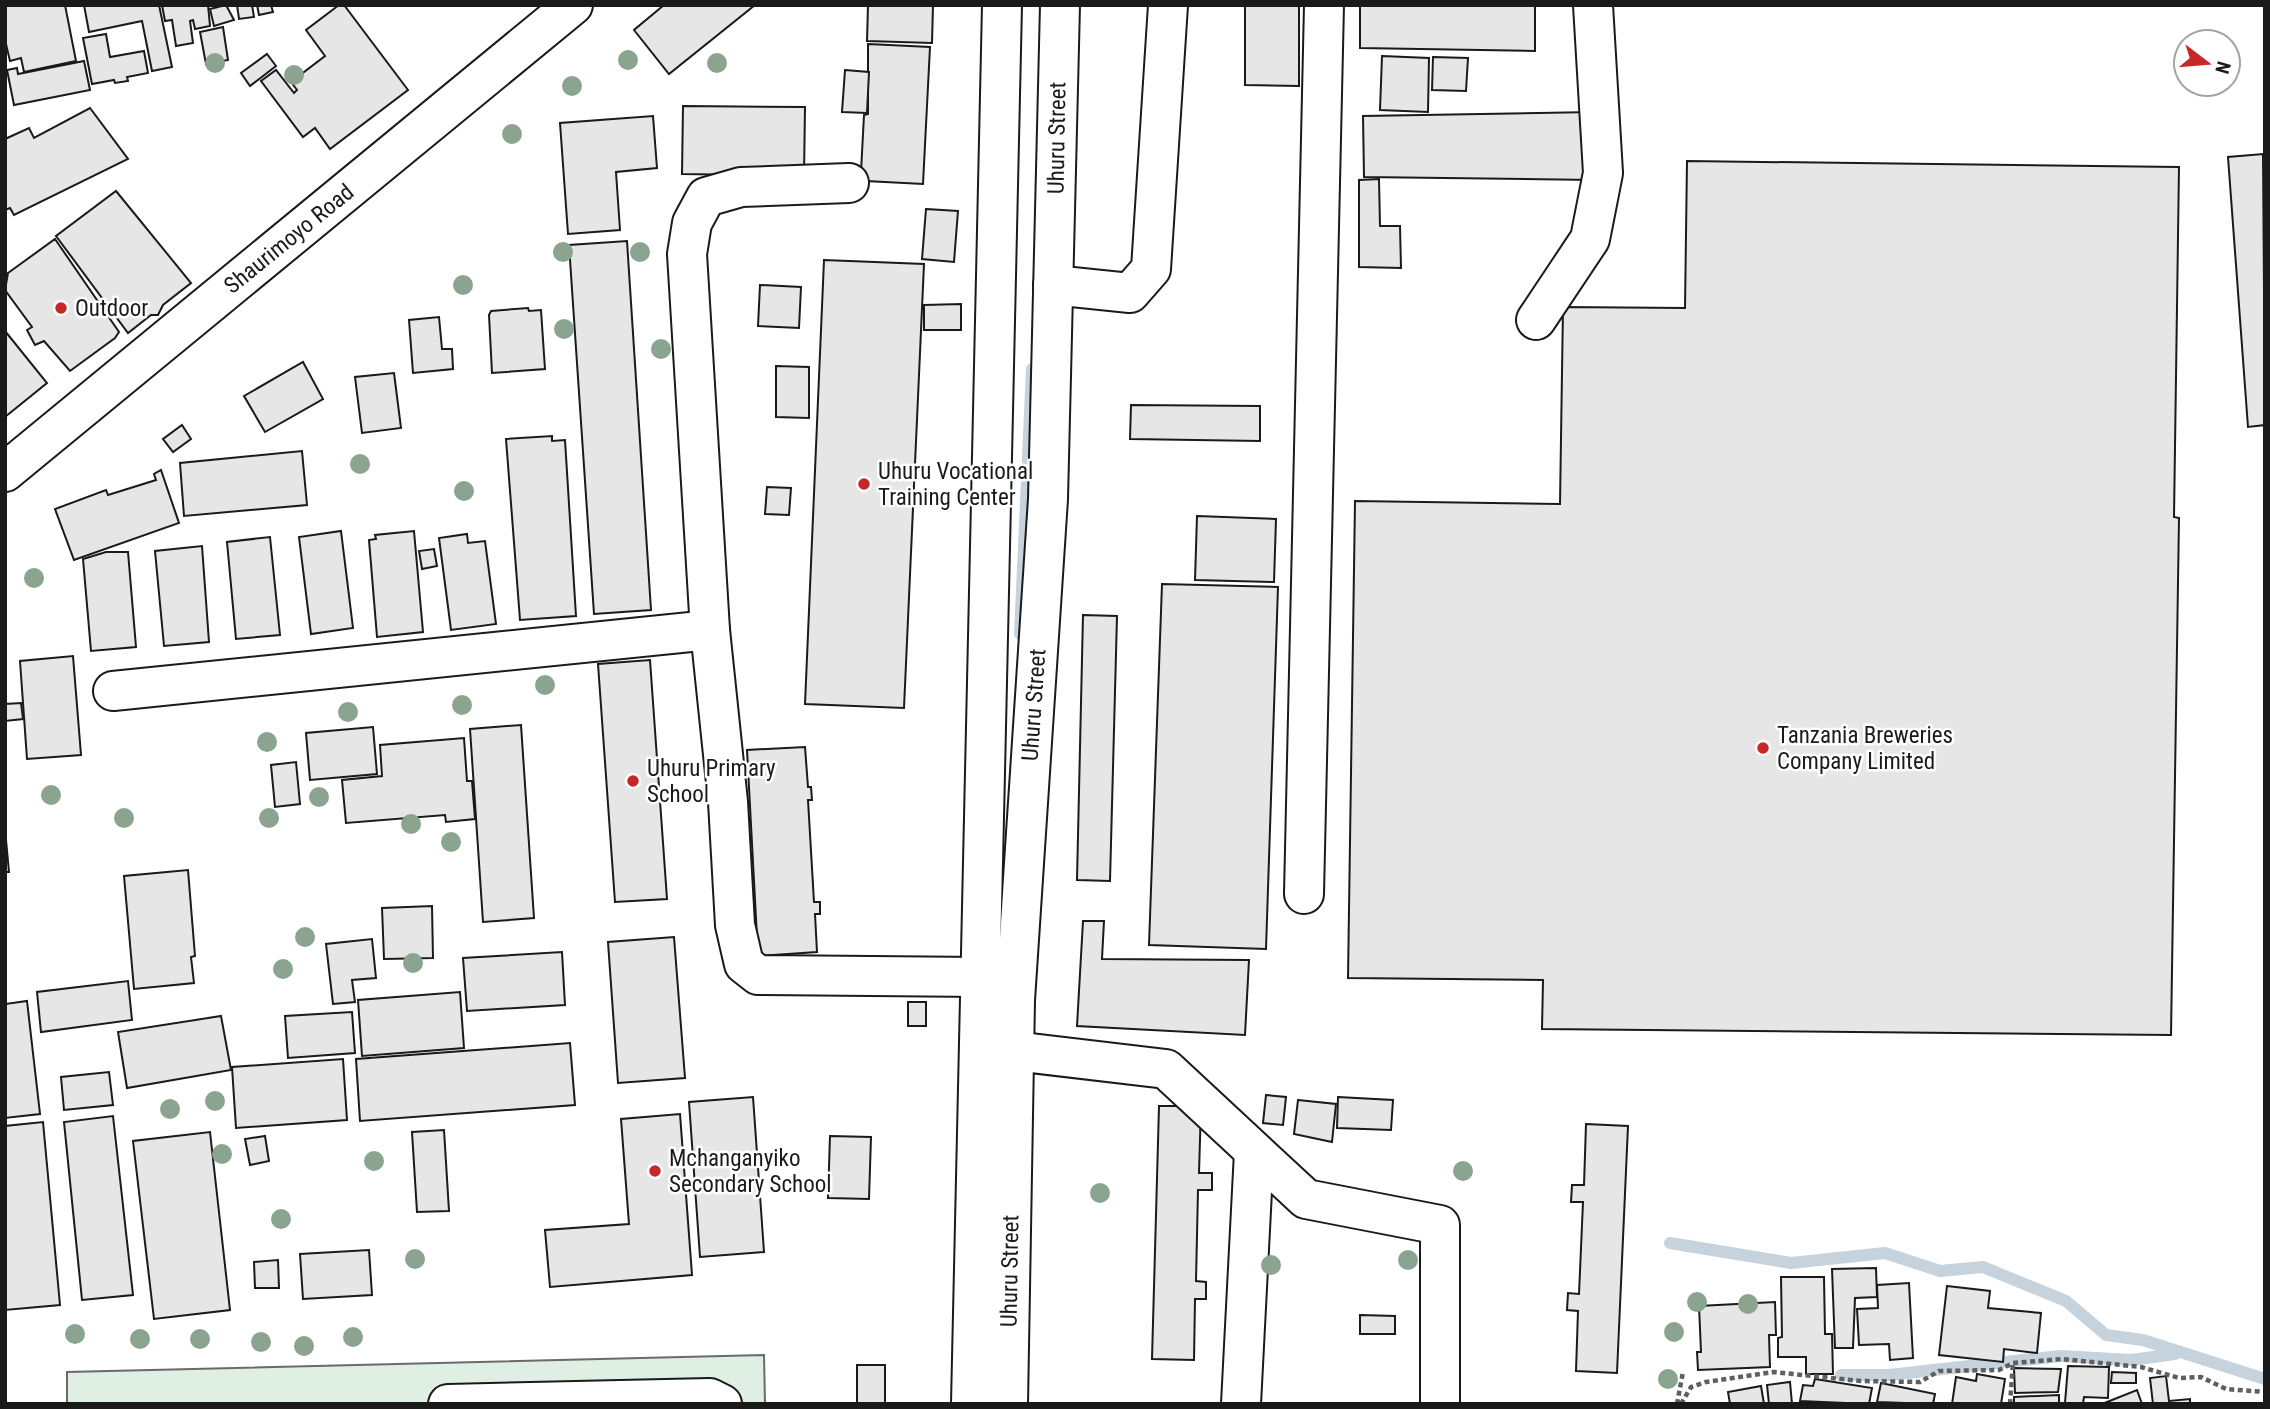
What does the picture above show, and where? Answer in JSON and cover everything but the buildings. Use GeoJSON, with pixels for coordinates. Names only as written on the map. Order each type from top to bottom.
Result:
{"type":"FeatureCollection","features":[{"type":"Feature","properties":{"kind":"main road","name":"Uhuru Street"},"geometry":{"type":"LineString","coordinates":[[1002,5],[998,976],[1014,1051],[1008,1404]]}},
{"type":"Feature","properties":{"kind":"main road","name":"Uhuru Street"},"geometry":{"type":"LineString","coordinates":[[971,1404],[998,976],[1048,499],[1060,5]]}},
{"type":"Feature","properties":{"kind":"main road"},"geometry":{"type":"LineString","coordinates":[[1053,285],[1130,293],[1151,269],[1168,5]]}},
{"type":"Feature","properties":{"kind":"main road"},"geometry":{"type":"LineString","coordinates":[[1304,894],[1324,5]]}},
{"type":"Feature","properties":{"kind":"main road"},"geometry":{"type":"LineString","coordinates":[[1536,320],[1590,239],[1603,173],[1593,5]]}},
{"type":"Feature","properties":{"kind":"main road","name":"Shaurimoyo Road"},"geometry":{"type":"LineString","coordinates":[[5,472],[558,10]]}},
{"type":"Feature","properties":{"kind":"main road"},"geometry":{"type":"LineString","coordinates":[[849,183],[741,187],[706,197],[692,223],[687,254],[710,630],[728,802],[735,925],[744,964],[758,975],[998,976]]}},
{"type":"Feature","properties":{"kind":"main road"},"geometry":{"type":"LineString","coordinates":[[113,691],[710,630]]}},
{"type":"Feature","properties":{"kind":"main road"},"geometry":{"type":"LineString","coordinates":[[1014,1051],[1166,1069],[1306,1199],[1440,1225],[1440,1404]]}},
{"type":"Feature","properties":{"kind":"main road"},"geometry":{"type":"LineString","coordinates":[[1241,1404],[1254,1152]]}},
{"type":"Feature","properties":{"kind":"main road"},"geometry":{"type":"LineString","coordinates":[[447,1404],[710,1398],[722,1404]]}},
{"type":"Feature","properties":{"kind":"path"},"geometry":{"type":"LineString","coordinates":[[1679,1404],[1691,1387],[1699,1384],[1774,1372],[1861,1381],[1920,1382],[1939,1371],[2002,1370],[2013,1363],[2062,1359],[2141,1367],[2179,1378],[2201,1377],[2226,1390],[2265,1392]]}},
{"type":"Feature","properties":{"kind":"path"},"geometry":{"type":"LineString","coordinates":[[2010,1404],[2013,1363]]}},
{"type":"Feature","properties":{"kind":"path"},"geometry":{"type":"LineString","coordinates":[[1679,1404],[1683,1372]]}},
{"type":"Feature","properties":{"kind":"green space"},"geometry":{"type":"Polygon","coordinates":[[[764,1355],[765,1404],[67,1404],[67,1372],[764,1355]]]}},
{"type":"Feature","properties":{"kind":"waterway"},"geometry":{"type":"LineString","coordinates":[[1020,634],[1032,369]]}},
{"type":"Feature","properties":{"kind":"waterway"},"geometry":{"type":"LineString","coordinates":[[1670,1243],[1791,1263],[1885,1253],[1940,1271],[1983,1267],[2066,1301],[2106,1335],[2143,1340],[2265,1379]]}},
{"type":"Feature","properties":{"kind":"waterway"},"geometry":{"type":"LineString","coordinates":[[1841,1375],[1889,1375],[2060,1356],[2131,1360],[2175,1354]]}},
{"type":"Feature","properties":{"kind":"place","name":"Outdoor"},"geometry":{"type":"Point","coordinates":[61,308]}},
{"type":"Feature","properties":{"kind":"place","name":"Uhuru Vocational Training Center"},"geometry":{"type":"Point","coordinates":[864,484]}},
{"type":"Feature","properties":{"kind":"place","name":"Tanzania Breweries Company Limited"},"geometry":{"type":"Point","coordinates":[1763,748]}},
{"type":"Feature","properties":{"kind":"place","name":"Uhuru Primary School"},"geometry":{"type":"Point","coordinates":[633,781]}},
{"type":"Feature","properties":{"kind":"place","name":"Mchanganyiko Secondary School"},"geometry":{"type":"Point","coordinates":[655,1171]}}]}
